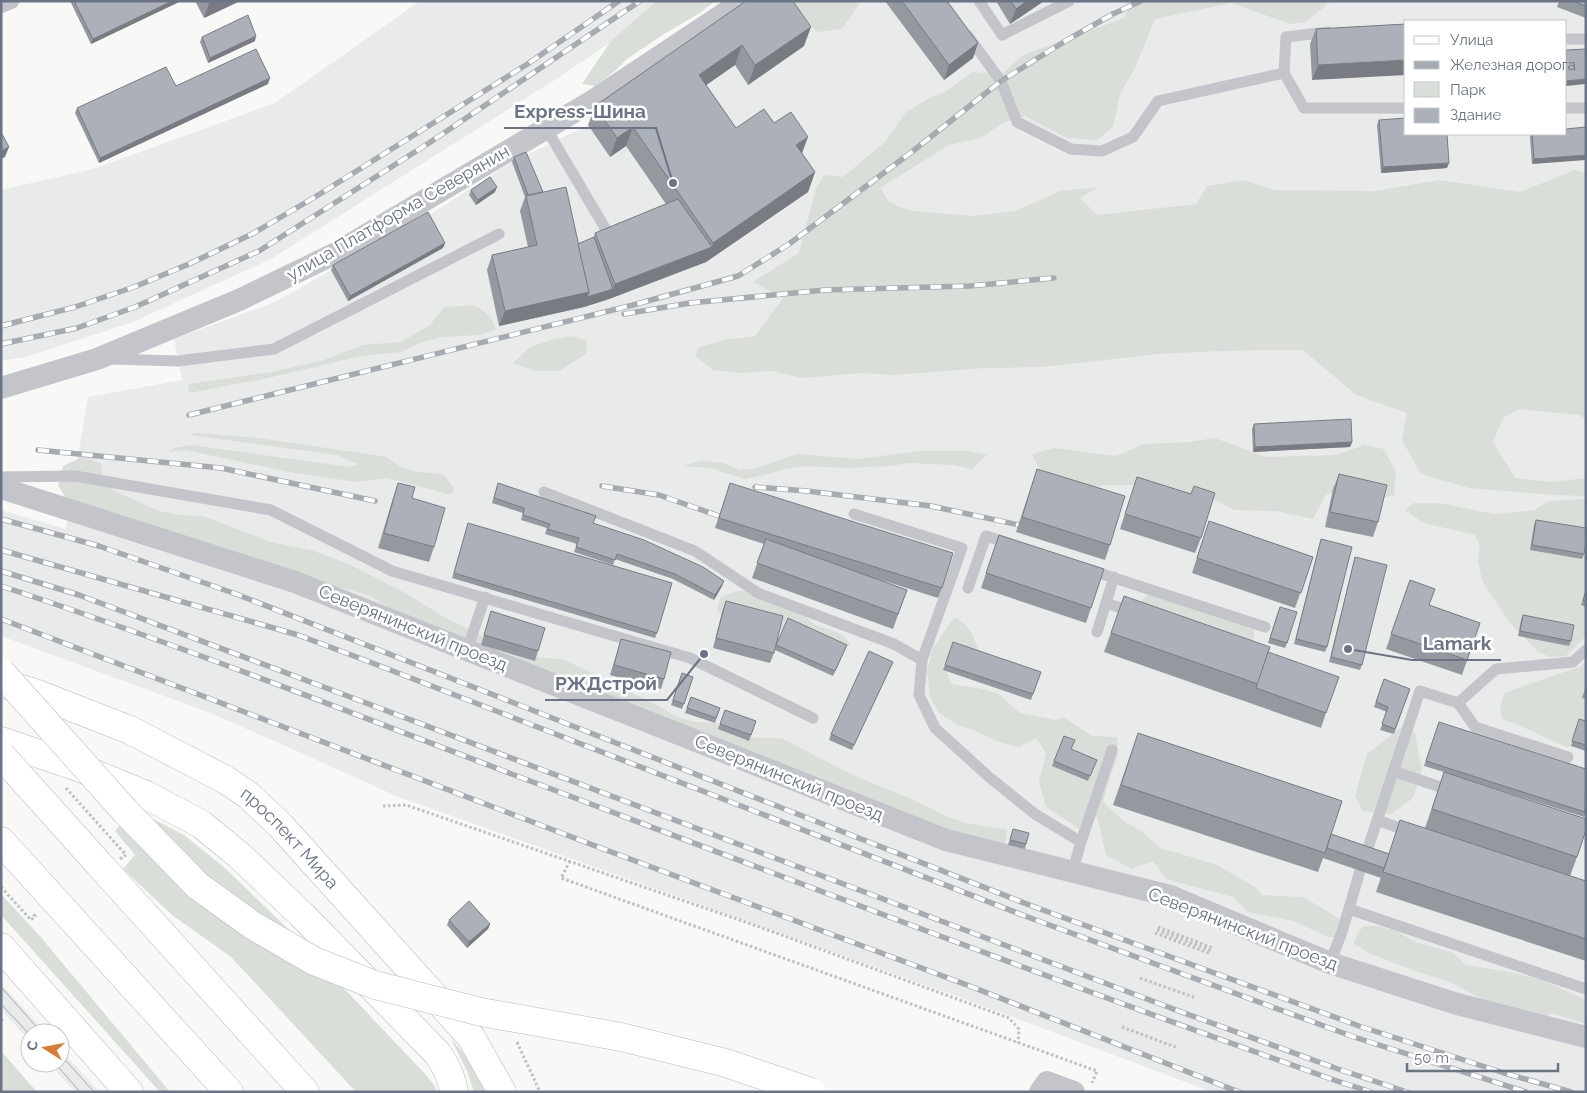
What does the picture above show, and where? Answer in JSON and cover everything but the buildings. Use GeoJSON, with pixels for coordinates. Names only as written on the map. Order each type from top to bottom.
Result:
{"type":"FeatureCollection","features":[{"type":"Feature","properties":{"kind":"main road"},"geometry":{"type":"LineString","coordinates":[[1,672],[126,812],[198,886],[252,925],[314,961],[375,984],[481,1012],[621,1037],[726,1063],[811,1092]]}},
{"type":"Feature","properties":{"kind":"main road","name":"проспект Мира"},"geometry":{"type":"LineString","coordinates":[[1,683],[35,693],[130,730],[226,780],[248,795],[280,825],[471,1037],[502,1092]]}},
{"type":"Feature","properties":{"kind":"main road"},"geometry":{"type":"LineString","coordinates":[[1,740],[78,767],[146,796],[200,824],[240,856],[302,914],[438,1054],[446,1066],[453,1083],[454,1092]]}},
{"type":"Feature","properties":{"kind":"main road"},"geometry":{"type":"LineString","coordinates":[[1,755],[305,1092]]}},
{"type":"Feature","properties":{"kind":"main road"},"geometry":{"type":"LineString","coordinates":[[1,841],[45,909],[229,1092]]}},
{"type":"Feature","properties":{"kind":"main road"},"geometry":{"type":"LineString","coordinates":[[1,947],[129,1092]]}},
{"type":"Feature","properties":{"kind":"main road"},"geometry":{"type":"LineString","coordinates":[[274,1056],[318,1092]]}},
{"type":"Feature","properties":{"kind":"street","name":"улица Платформа Северянин"},"geometry":{"type":"LineString","coordinates":[[1,388],[97,359],[239,300],[334,254],[594,100],[743,1]]}},
{"type":"Feature","properties":{"kind":"street","name":"Северянинский проезд"},"geometry":{"type":"LineString","coordinates":[[1,488],[295,582],[946,840],[1170,896],[1330,963],[1458,1004],[1586,1037]]}},
{"type":"Feature","properties":{"kind":"street"},"geometry":{"type":"LineString","coordinates":[[1044,1087],[1082,1088]]}},
{"type":"Feature","properties":{"kind":"lane"},"geometry":{"type":"LineString","coordinates":[[1,8],[14,1]]}},
{"type":"Feature","properties":{"kind":"lane"},"geometry":{"type":"LineString","coordinates":[[980,1],[1002,35],[1070,1]]}},
{"type":"Feature","properties":{"kind":"lane"},"geometry":{"type":"LineString","coordinates":[[960,25],[1001,81],[1017,122],[1071,149],[1102,151],[1133,137],[1158,101],[1284,73]]}},
{"type":"Feature","properties":{"kind":"lane"},"geometry":{"type":"LineString","coordinates":[[1341,31],[1286,37],[1284,73],[1304,108],[1404,108]]}},
{"type":"Feature","properties":{"kind":"lane"},"geometry":{"type":"LineString","coordinates":[[1567,39],[1586,39]]}},
{"type":"Feature","properties":{"kind":"lane"},"geometry":{"type":"LineString","coordinates":[[1567,108],[1586,108]]}},
{"type":"Feature","properties":{"kind":"lane"},"geometry":{"type":"LineString","coordinates":[[546,128],[605,228]]}},
{"type":"Feature","properties":{"kind":"lane"},"geometry":{"type":"LineString","coordinates":[[97,359],[178,361],[274,349],[499,234]]}},
{"type":"Feature","properties":{"kind":"lane"},"geometry":{"type":"LineString","coordinates":[[1,477],[75,476],[272,510],[392,571],[690,658],[813,718]]}},
{"type":"Feature","properties":{"kind":"lane"},"geometry":{"type":"LineString","coordinates":[[544,492],[695,551],[758,593],[894,644],[922,660]]}},
{"type":"Feature","properties":{"kind":"lane"},"geometry":{"type":"LineString","coordinates":[[854,514],[962,548],[922,660],[919,695],[935,728],[989,777],[1035,814],[1081,842]]}},
{"type":"Feature","properties":{"kind":"lane"},"geometry":{"type":"LineString","coordinates":[[968,588],[986,536],[1023,548]]}},
{"type":"Feature","properties":{"kind":"lane"},"geometry":{"type":"LineString","coordinates":[[1077,566],[1265,627]]}},
{"type":"Feature","properties":{"kind":"lane"},"geometry":{"type":"LineString","coordinates":[[1097,632],[1114,578]]}},
{"type":"Feature","properties":{"kind":"lane"},"geometry":{"type":"LineString","coordinates":[[467,650],[485,597]]}},
{"type":"Feature","properties":{"kind":"lane"},"geometry":{"type":"LineString","coordinates":[[1106,603],[1142,616]]}},
{"type":"Feature","properties":{"kind":"lane"},"geometry":{"type":"LineString","coordinates":[[1458,702],[1496,669],[1573,662],[1586,650]]}},
{"type":"Feature","properties":{"kind":"lane"},"geometry":{"type":"LineString","coordinates":[[1365,857],[1420,691],[1458,702],[1475,727],[1568,757]]}},
{"type":"Feature","properties":{"kind":"lane"},"geometry":{"type":"LineString","coordinates":[[1072,873],[1112,750]]}},
{"type":"Feature","properties":{"kind":"lane"},"geometry":{"type":"LineString","coordinates":[[1393,771],[1466,795]]}},
{"type":"Feature","properties":{"kind":"lane"},"geometry":{"type":"LineString","coordinates":[[1377,820],[1422,836]]}},
{"type":"Feature","properties":{"kind":"lane"},"geometry":{"type":"LineString","coordinates":[[1330,963],[1360,871]]}},
{"type":"Feature","properties":{"kind":"lane"},"geometry":{"type":"LineString","coordinates":[[1349,909],[1586,989]]}},
{"type":"Feature","properties":{"kind":"path"},"geometry":{"type":"LineString","coordinates":[[72,795],[126,855]]}},
{"type":"Feature","properties":{"kind":"path"},"geometry":{"type":"LineString","coordinates":[[383,806],[406,805],[763,929],[1009,1018],[1019,1029],[1018,1043]]}},
{"type":"Feature","properties":{"kind":"path"},"geometry":{"type":"LineString","coordinates":[[570,861],[561,878],[1097,1071],[1082,1088]]}},
{"type":"Feature","properties":{"kind":"path"},"geometry":{"type":"LineString","coordinates":[[1,887],[31,920],[45,909]]}},
{"type":"Feature","properties":{"kind":"path"},"geometry":{"type":"LineString","coordinates":[[1212,951],[1157,930],[1212,951]]}},
{"type":"Feature","properties":{"kind":"path"},"geometry":{"type":"LineString","coordinates":[[1140,978],[1196,998]]}},
{"type":"Feature","properties":{"kind":"path"},"geometry":{"type":"LineString","coordinates":[[1122,1027],[1178,1048]]}},
{"type":"Feature","properties":{"kind":"path"},"geometry":{"type":"LineString","coordinates":[[516,1040],[540,1092]]}},
{"type":"Feature","properties":{"kind":"shaded area"},"geometry":{"type":"Polygon","coordinates":[[[420,1],[672,1],[553,81],[271,259],[133,322],[26,357],[1,361],[1,190],[93,169],[275,103],[420,1]]]}},
{"type":"Feature","properties":{"kind":"shaded area"},"geometry":{"type":"Polygon","coordinates":[[[767,1],[1586,1],[1586,1092],[1212,1092],[978,1004],[396,796],[205,711],[1,636],[1,510],[66,529],[88,397],[182,380],[174,339],[275,302],[426,217],[512,162],[588,125],[767,1]]]}},
{"type":"Feature","properties":{"kind":"shaded area"},"geometry":{"type":"Polygon","coordinates":[[[1,984],[37,1023],[20,1023],[20,1031],[1,1009],[1,984]]]}},
{"type":"Feature","properties":{"kind":"shaded area"},"geometry":{"type":"Polygon","coordinates":[[[70,1060],[99,1092],[75,1092],[58,1073],[70,1073],[70,1060]]]}},
{"type":"Feature","properties":{"kind":"green space"},"geometry":{"type":"Polygon","coordinates":[[[657,1],[715,1],[700,13],[627,59],[596,86],[582,84],[611,41],[657,1]]]}},
{"type":"Feature","properties":{"kind":"green space"},"geometry":{"type":"Polygon","coordinates":[[[788,1],[861,1],[842,29],[817,32],[788,1]]]}},
{"type":"Feature","properties":{"kind":"green space"},"geometry":{"type":"Polygon","coordinates":[[[1133,1],[1331,1],[1306,22],[1290,24],[1231,3],[1155,19],[1134,70],[1120,94],[1113,127],[1098,140],[1067,138],[1025,116],[1004,122],[981,138],[949,145],[880,188],[889,202],[914,211],[973,216],[1016,211],[1060,191],[1098,187],[1080,198],[1097,215],[1196,204],[1207,186],[1244,180],[1273,190],[1375,191],[1439,180],[1520,192],[1575,170],[1586,173],[1586,419],[1579,415],[1519,409],[1503,418],[1493,442],[1515,478],[1552,482],[1586,478],[1586,496],[1469,488],[1421,474],[1402,440],[1407,413],[1356,395],[1303,350],[1158,354],[1042,367],[985,368],[894,375],[861,373],[802,378],[772,371],[741,373],[713,370],[695,356],[699,347],[725,340],[755,336],[783,298],[753,282],[799,253],[816,188],[824,175],[843,177],[885,142],[906,112],[933,96],[943,93],[973,72],[1002,74],[1023,55],[1124,18],[1133,1]]]}},
{"type":"Feature","properties":{"kind":"green space"},"geometry":{"type":"Polygon","coordinates":[[[474,305],[488,315],[496,330],[479,335],[442,337],[422,342],[401,352],[361,356],[268,378],[189,393],[188,384],[272,372],[324,360],[363,345],[401,342],[430,325],[444,307],[474,305]]]}},
{"type":"Feature","properties":{"kind":"green space"},"geometry":{"type":"Polygon","coordinates":[[[572,336],[587,340],[586,354],[559,371],[535,371],[513,363],[530,347],[572,336]]]}},
{"type":"Feature","properties":{"kind":"green space"},"geometry":{"type":"Polygon","coordinates":[[[196,433],[259,438],[387,457],[407,469],[443,474],[454,488],[451,495],[386,478],[357,482],[294,473],[185,450],[169,452],[174,448],[192,445],[349,467],[359,464],[337,455],[190,435],[196,433]]]}},
{"type":"Feature","properties":{"kind":"green space"},"geometry":{"type":"Polygon","coordinates":[[[1215,438],[1266,457],[1336,455],[1364,445],[1384,449],[1396,472],[1394,496],[1384,497],[1358,483],[1326,495],[1313,519],[1276,511],[1235,510],[1207,496],[1172,496],[1143,485],[1082,487],[1042,474],[1032,454],[1054,448],[1116,456],[1144,444],[1188,442],[1215,438]]]}},
{"type":"Feature","properties":{"kind":"green space"},"geometry":{"type":"Polygon","coordinates":[[[920,451],[967,451],[987,455],[972,469],[952,465],[910,463],[847,468],[805,466],[744,479],[710,468],[682,466],[702,461],[724,463],[740,470],[757,468],[797,454],[858,459],[920,451]]]}},
{"type":"Feature","properties":{"kind":"green space"},"geometry":{"type":"Polygon","coordinates":[[[82,457],[101,463],[104,484],[159,511],[179,515],[203,516],[271,542],[314,551],[355,567],[499,646],[537,657],[565,660],[657,705],[675,716],[695,722],[715,723],[738,734],[757,738],[781,738],[855,776],[911,799],[948,817],[967,823],[1007,830],[1005,847],[1012,861],[405,618],[370,596],[295,578],[68,502],[58,485],[63,466],[82,457]]]}},
{"type":"Feature","properties":{"kind":"green space"},"geometry":{"type":"Polygon","coordinates":[[[1586,499],[1586,636],[1566,656],[1550,657],[1538,652],[1510,623],[1482,581],[1478,560],[1480,546],[1475,535],[1423,523],[1405,510],[1414,503],[1439,503],[1494,514],[1534,510],[1549,501],[1586,499]]]}},
{"type":"Feature","properties":{"kind":"green space"},"geometry":{"type":"Polygon","coordinates":[[[737,591],[769,592],[779,607],[801,613],[814,624],[843,635],[850,644],[840,653],[796,631],[775,631],[729,618],[717,611],[720,598],[737,591]]]}},
{"type":"Feature","properties":{"kind":"green space"},"geometry":{"type":"Polygon","coordinates":[[[1147,595],[1157,595],[1254,629],[1254,639],[1248,646],[1141,606],[1142,600],[1147,595]]]}},
{"type":"Feature","properties":{"kind":"green space"},"geometry":{"type":"Polygon","coordinates":[[[954,618],[964,623],[967,627],[973,636],[979,652],[954,649],[943,665],[952,684],[999,694],[1020,713],[1055,720],[1063,717],[1092,736],[1117,737],[1118,756],[1103,802],[1125,822],[1143,832],[1161,849],[1217,865],[1255,887],[1262,895],[1303,897],[1340,919],[1336,937],[1328,937],[1294,921],[1248,912],[1233,897],[1166,879],[1153,861],[1131,869],[1106,855],[1097,816],[1081,830],[1046,807],[1039,782],[1046,753],[1036,738],[1019,747],[999,742],[957,725],[938,712],[930,696],[927,671],[933,648],[954,618]]]}},
{"type":"Feature","properties":{"kind":"green space"},"geometry":{"type":"Polygon","coordinates":[[[1586,662],[1586,686],[1582,698],[1586,699],[1586,727],[1578,724],[1571,746],[1566,747],[1502,719],[1500,707],[1504,693],[1579,667],[1586,662]]]}},
{"type":"Feature","properties":{"kind":"green space"},"geometry":{"type":"Polygon","coordinates":[[[1404,725],[1415,733],[1422,770],[1413,798],[1391,814],[1363,811],[1355,796],[1367,754],[1404,725]]]}},
{"type":"Feature","properties":{"kind":"green space"},"geometry":{"type":"Polygon","coordinates":[[[134,809],[184,835],[225,868],[285,926],[427,1076],[437,1092],[356,1092],[231,957],[172,915],[123,869],[135,855],[115,831],[134,809]]]}},
{"type":"Feature","properties":{"kind":"green space"},"geometry":{"type":"Polygon","coordinates":[[[1,894],[39,935],[170,1092],[160,1092],[1,915],[1,894]]]}},
{"type":"Feature","properties":{"kind":"green space"},"geometry":{"type":"Polygon","coordinates":[[[1364,926],[1378,926],[1397,931],[1415,942],[1454,953],[1465,965],[1510,972],[1542,980],[1586,1000],[1586,1024],[1552,1013],[1540,1019],[1516,1017],[1450,982],[1369,953],[1354,944],[1357,933],[1364,926]]]}},
{"type":"Feature","properties":{"kind":"green space"},"geometry":{"type":"Polygon","coordinates":[[[451,1039],[472,1063],[488,1092],[474,1092],[467,1071],[451,1039]]]}},
{"type":"Feature","properties":{"kind":"green space"},"geometry":{"type":"Polygon","coordinates":[[[1,1051],[37,1092],[1,1092],[1,1051]]]}},
{"type":"Feature","properties":{"kind":"tram line"},"geometry":{"type":"LineString","coordinates":[[1,987],[33,1023]]}},
{"type":"Feature","properties":{"kind":"tram line"},"geometry":{"type":"LineString","coordinates":[[1,1004],[20,1024]]}},
{"type":"Feature","properties":{"kind":"tram line"},"geometry":{"type":"LineString","coordinates":[[70,1065],[94,1092]]}},
{"type":"Feature","properties":{"kind":"tram line"},"geometry":{"type":"LineString","coordinates":[[64,1073],[80,1092]]}},
{"type":"Feature","properties":{"kind":"railway"},"geometry":{"type":"LineString","coordinates":[[1,326],[75,307],[134,287],[189,264],[252,234],[315,197],[529,63],[619,1]]}},
{"type":"Feature","properties":{"kind":"railway"},"geometry":{"type":"LineString","coordinates":[[1,344],[77,328],[135,307],[259,251],[429,143],[640,1]]}},
{"type":"Feature","properties":{"kind":"railway"},"geometry":{"type":"LineString","coordinates":[[189,415],[633,305],[738,276],[789,244],[913,151],[1001,81],[1067,40],[1113,14],[1141,1]]}},
{"type":"Feature","properties":{"kind":"railway"},"geometry":{"type":"LineString","coordinates":[[624,314],[690,303],[825,290],[969,286],[1054,278]]}},
{"type":"Feature","properties":{"kind":"railway"},"geometry":{"type":"LineString","coordinates":[[38,450],[221,468],[375,501]]}},
{"type":"Feature","properties":{"kind":"railway"},"geometry":{"type":"LineString","coordinates":[[602,486],[659,495],[719,516]]}},
{"type":"Feature","properties":{"kind":"railway"},"geometry":{"type":"LineString","coordinates":[[755,487],[807,491],[931,506],[1019,525]]}},
{"type":"Feature","properties":{"kind":"railway"},"geometry":{"type":"LineString","coordinates":[[1,519],[99,546],[236,594],[1032,906],[1359,1026],[1504,1073],[1571,1092]]}},
{"type":"Feature","properties":{"kind":"railway"},"geometry":{"type":"LineString","coordinates":[[1,550],[298,635],[1025,916],[1354,1037],[1526,1092]]}},
{"type":"Feature","properties":{"kind":"railway"},"geometry":{"type":"LineString","coordinates":[[1,571],[79,595],[1176,1010],[1407,1092]]}},
{"type":"Feature","properties":{"kind":"railway"},"geometry":{"type":"LineString","coordinates":[[1,586],[196,654],[823,892],[1231,1043],[1371,1092]]}},
{"type":"Feature","properties":{"kind":"railway"},"geometry":{"type":"LineString","coordinates":[[1,619],[606,850],[967,985],[1239,1092]]}},
{"type":"Feature","properties":{"kind":"place","name":"Express-Шина"},"geometry":{"type":"Point","coordinates":[673,183]}},
{"type":"Feature","properties":{"kind":"place","name":"Lamark"},"geometry":{"type":"Point","coordinates":[1348,649]}},
{"type":"Feature","properties":{"kind":"place","name":"РЖДстрой"},"geometry":{"type":"Point","coordinates":[704,654]}}]}
